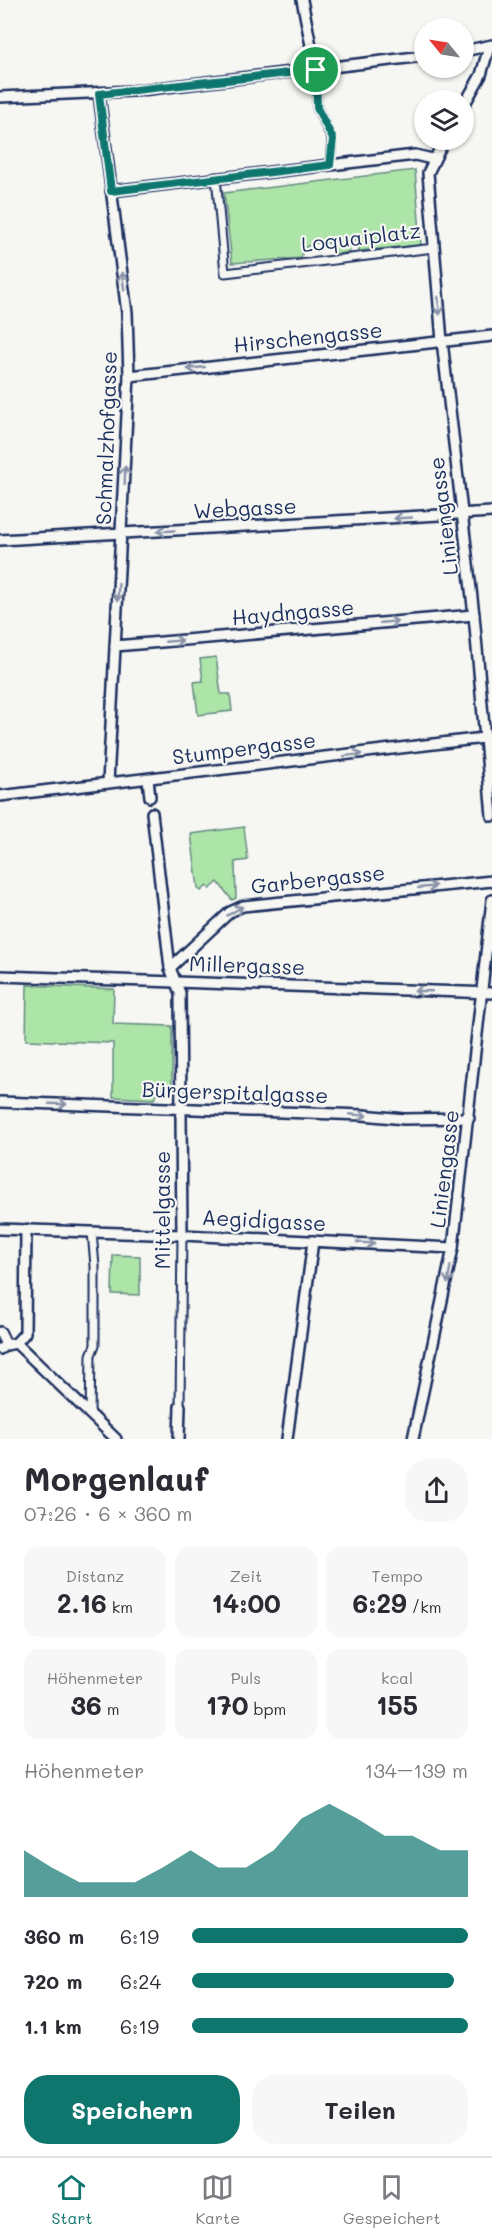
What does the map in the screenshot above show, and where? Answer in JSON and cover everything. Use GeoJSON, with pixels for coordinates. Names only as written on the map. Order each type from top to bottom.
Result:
{"type":"FeatureCollection","features":[{"type":"Feature","properties":{"kind":"street"},"geometry":{"type":"LineString","coordinates":[[302,0],[316,70],[317,108],[333,139],[330,165]]}},
{"type":"Feature","properties":{"kind":"street"},"geometry":{"type":"LineString","coordinates":[[472,90],[481,75],[491,46],[474,49]]}},
{"type":"Feature","properties":{"kind":"street"},"geometry":{"type":"LineString","coordinates":[[0,97],[99,94],[414,57]]}},
{"type":"Feature","properties":{"kind":"street","name":"Schmalzhofgasse"},"geometry":{"type":"LineString","coordinates":[[99,94],[127,313],[129,376],[108,783]]}},
{"type":"Feature","properties":{"kind":"street"},"geometry":{"type":"LineString","coordinates":[[111,191],[415,155],[432,159],[438,150]]}},
{"type":"Feature","properties":{"kind":"street","name":"Loquaiplatz"},"geometry":{"type":"LineString","coordinates":[[216,177],[225,273],[434,248],[428,173],[432,159]]}},
{"type":"Feature","properties":{"kind":"street","name":"Liniengasse"},"geometry":{"type":"LineString","coordinates":[[434,248],[461,514],[489,738],[492,816]]}},
{"type":"Feature","properties":{"kind":"street","name":"Hirschengasse"},"geometry":{"type":"LineString","coordinates":[[129,376],[492,336]]}},
{"type":"Feature","properties":{"kind":"street","name":"Webgasse"},"geometry":{"type":"LineString","coordinates":[[0,540],[492,512]]}},
{"type":"Feature","properties":{"kind":"street","name":"Haydngasse"},"geometry":{"type":"LineString","coordinates":[[115,646],[474,615]]}},
{"type":"Feature","properties":{"kind":"street","name":"Stumpergasse"},"geometry":{"type":"LineString","coordinates":[[0,796],[489,738]]}},
{"type":"Feature","properties":{"kind":"street"},"geometry":{"type":"LineString","coordinates":[[148,778],[150,797]]}},
{"type":"Feature","properties":{"kind":"street"},"geometry":{"type":"LineString","coordinates":[[152,813],[170,968]]}},
{"type":"Feature","properties":{"kind":"street","name":"Garbergasse"},"geometry":{"type":"LineString","coordinates":[[170,968],[230,912],[243,906],[492,881]]}},
{"type":"Feature","properties":{"kind":"street","name":"Liniengasse"},"geometry":{"type":"LineString","coordinates":[[413,1439],[453,1248],[487,993],[492,900]]}},
{"type":"Feature","properties":{"kind":"street","name":"Mittelgasse"},"geometry":{"type":"LineString","coordinates":[[170,968],[180,993],[182,1235],[179,1439]]}},
{"type":"Feature","properties":{"kind":"street","name":"Millergasse"},"geometry":{"type":"LineString","coordinates":[[0,975],[487,993]]}},
{"type":"Feature","properties":{"kind":"street","name":"Bürgerspitalgasse"},"geometry":{"type":"LineString","coordinates":[[0,1102],[363,1115],[404,1119],[469,1118]]}},
{"type":"Feature","properties":{"kind":"street","name":"Aegidigasse"},"geometry":{"type":"LineString","coordinates":[[0,1229],[453,1248]]}},
{"type":"Feature","properties":{"kind":"street"},"geometry":{"type":"LineString","coordinates":[[7,1346],[25,1333],[26,1230]]}},
{"type":"Feature","properties":{"kind":"street"},"geometry":{"type":"LineString","coordinates":[[90,1415],[91,1355],[95,1345],[95,1266],[92,1232]]}},
{"type":"Feature","properties":{"kind":"street"},"geometry":{"type":"LineString","coordinates":[[287,1439],[313,1241]]}},
{"type":"Feature","properties":{"kind":"street"},"geometry":{"type":"LineString","coordinates":[[0,1332],[7,1346],[116,1439]]}},
{"type":"Feature","properties":{"kind":"green space"},"geometry":{"type":"Polygon","coordinates":[[[415,170],[421,245],[359,251],[358,240],[349,240],[350,252],[337,254],[329,243],[313,243],[303,249],[301,258],[232,263],[224,193],[415,170]]]}},
{"type":"Feature","properties":{"kind":"green space"},"geometry":{"type":"Polygon","coordinates":[[[216,657],[221,694],[230,694],[232,711],[198,715],[194,682],[203,681],[200,659],[216,657]]]}},
{"type":"Feature","properties":{"kind":"green space"},"geometry":{"type":"Polygon","coordinates":[[[244,827],[248,860],[235,862],[236,898],[232,900],[218,882],[210,889],[207,886],[201,891],[198,888],[191,834],[244,827]]]}},
{"type":"Feature","properties":{"kind":"green space"},"geometry":{"type":"Polygon","coordinates":[[[27,985],[114,989],[113,1024],[172,1026],[172,1089],[160,1089],[154,1099],[113,1097],[113,1043],[26,1040],[27,985]]]}},
{"type":"Feature","properties":{"kind":"green space"},"geometry":{"type":"Polygon","coordinates":[[[113,1255],[140,1256],[140,1295],[112,1294],[113,1255]]]}},
{"type":"Feature","properties":{"kind":"route"},"geometry":{"type":"LineString","coordinates":[[316,70],[317,108],[324,126],[333,139],[330,165],[111,191],[99,94],[316,70]]}}]}
